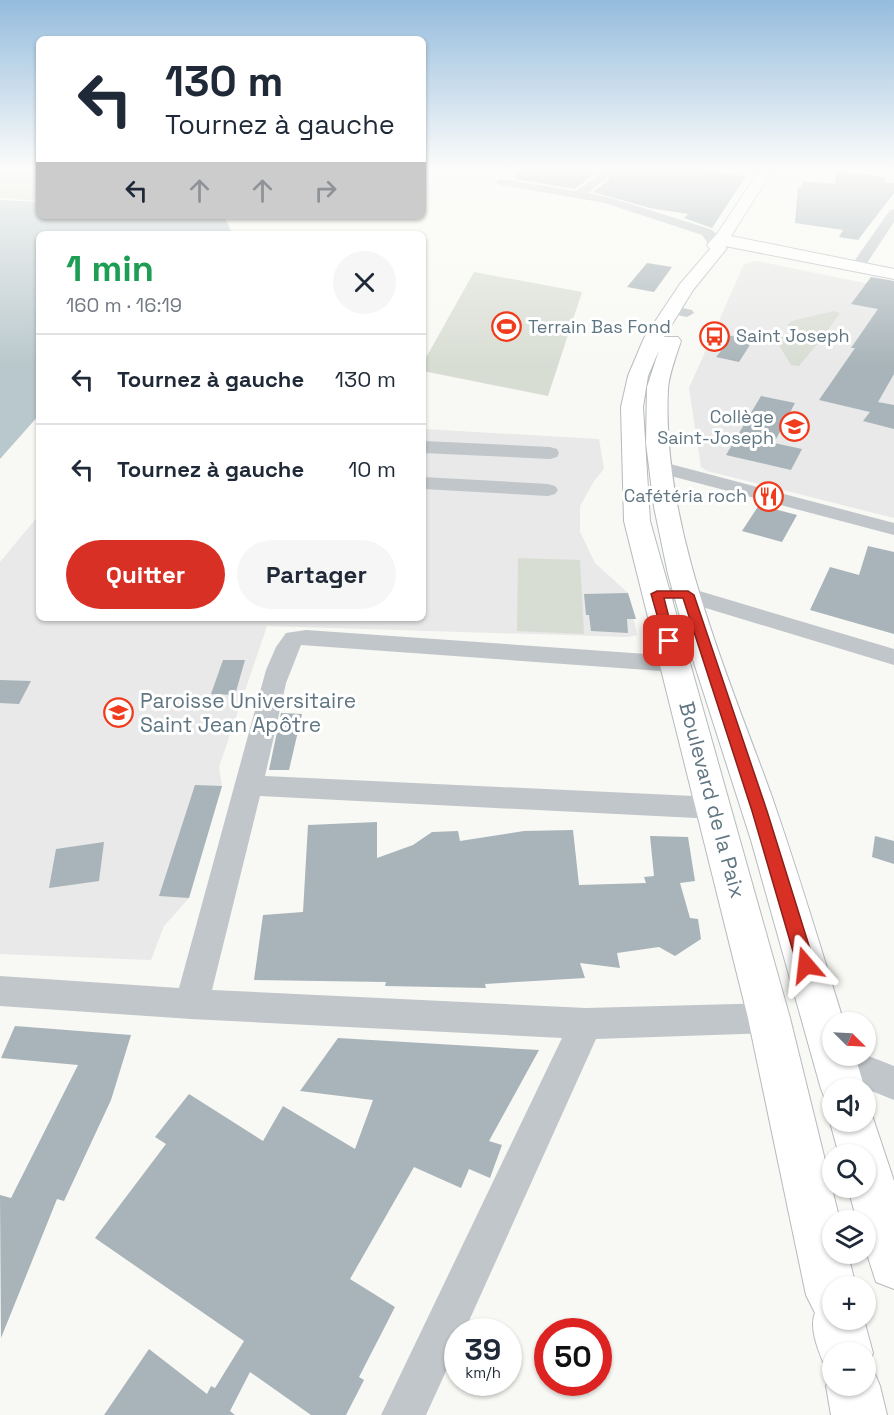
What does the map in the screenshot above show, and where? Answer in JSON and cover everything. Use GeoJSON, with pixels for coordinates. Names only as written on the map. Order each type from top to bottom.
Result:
{"type":"FeatureCollection","features":[{"type":"Feature","properties":{"kind":"main road","name":"Boulevard de la Paix"},"geometry":{"type":"LineString","coordinates":[[735,234],[728,245],[686,288],[666,350],[655,408],[659,467],[671,528],[675,664],[769,1018],[828,1276]]}},
{"type":"Feature","properties":{"kind":"main road"},"geometry":{"type":"LineString","coordinates":[[728,245],[894,274]]}},
{"type":"Feature","properties":{"kind":"main road"},"geometry":{"type":"LineString","coordinates":[[728,245],[894,281]]}},
{"type":"Feature","properties":{"kind":"main road","name":"Boulevard de la Paix"},"geometry":{"type":"LineString","coordinates":[[679,312],[654,338],[638,376],[632,407],[637,521],[672,595],[759,811],[822,1018]]}},
{"type":"Feature","properties":{"kind":"main road"},"geometry":{"type":"LineString","coordinates":[[875,1198],[894,1264]]}},
{"type":"Feature","properties":{"kind":"main road"},"geometry":{"type":"LineString","coordinates":[[855,1396],[860,1415]]}},
{"type":"Feature","properties":{"kind":"street"},"geometry":{"type":"LineString","coordinates":[[707,234],[728,245]]}},
{"type":"Feature","properties":{"kind":"street"},"geometry":{"type":"LineString","coordinates":[[862,260],[880,234]]}},
{"type":"Feature","properties":{"kind":"street"},"geometry":{"type":"LineString","coordinates":[[426,447],[549,461],[426,463]]}},
{"type":"Feature","properties":{"kind":"street"},"geometry":{"type":"LineString","coordinates":[[659,467],[894,529]]}},
{"type":"Feature","properties":{"kind":"street"},"geometry":{"type":"LineString","coordinates":[[426,488],[548,490]]}},
{"type":"Feature","properties":{"kind":"street"},"geometry":{"type":"LineString","coordinates":[[672,595],[894,657]]}},
{"type":"Feature","properties":{"kind":"street"},"geometry":{"type":"LineString","coordinates":[[191,1004],[286,647],[294,638],[306,637],[675,664]]}},
{"type":"Feature","properties":{"kind":"street"},"geometry":{"type":"LineString","coordinates":[[248,785],[715,808]]}},
{"type":"Feature","properties":{"kind":"street"},"geometry":{"type":"LineString","coordinates":[[0,991],[191,1004],[586,1024],[769,1018]]}},
{"type":"Feature","properties":{"kind":"street"},"geometry":{"type":"LineString","coordinates":[[403,1415],[586,1024]]}},
{"type":"Feature","properties":{"kind":"street"},"geometry":{"type":"LineString","coordinates":[[842,1066],[894,1083]]}},
{"type":"Feature","properties":{"kind":"shaded area"},"geometry":{"type":"Polygon","coordinates":[[[0,234],[36,234],[36,418],[0,459],[0,234]]]}},
{"type":"Feature","properties":{"kind":"shaded area","name":"Collège Saint-Joseph"},"geometry":{"type":"Polygon","coordinates":[[[757,261],[894,289],[894,518],[707,471],[701,467],[689,388],[744,264],[757,261]]]}},
{"type":"Feature","properties":{"kind":"shaded area","name":"Terrain Bas Fond"},"geometry":{"type":"Polygon","coordinates":[[[474,272],[582,292],[548,396],[426,372],[426,358],[474,272]]]}},
{"type":"Feature","properties":{"kind":"shaded area"},"geometry":{"type":"Polygon","coordinates":[[[834,311],[840,313],[825,334],[805,333],[787,325],[792,321],[834,311]]]}},
{"type":"Feature","properties":{"kind":"shaded area"},"geometry":{"type":"Polygon","coordinates":[[[789,335],[814,340],[818,343],[799,366],[791,365],[776,340],[778,336],[789,335]]]}},
{"type":"Feature","properties":{"kind":"shaded area","name":"Paroisse Universitaire Saint Jean Apôtre"},"geometry":{"type":"Polygon","coordinates":[[[426,429],[599,439],[604,469],[594,481],[580,506],[580,532],[595,563],[628,593],[637,635],[628,637],[267,626],[219,767],[222,786],[189,898],[164,926],[151,960],[0,954],[0,562],[36,519],[36,621],[426,621],[426,429]]]}},
{"type":"Feature","properties":{"kind":"shaded area"},"geometry":{"type":"Polygon","coordinates":[[[518,558],[580,560],[584,634],[517,631],[518,558]]]}},
{"type":"Feature","properties":{"kind":"building"},"geometry":{"type":"Polygon","coordinates":[[[841,234],[863,234],[858,240],[839,237],[841,234]]]}},
{"type":"Feature","properties":{"kind":"building"},"geometry":{"type":"Polygon","coordinates":[[[647,263],[672,267],[654,292],[627,287],[647,263]]]}},
{"type":"Feature","properties":{"kind":"building"},"geometry":{"type":"Polygon","coordinates":[[[871,277],[894,281],[894,374],[878,402],[894,405],[894,429],[863,421],[870,412],[819,400],[855,348],[851,348],[878,309],[851,304],[871,277]]]}},
{"type":"Feature","properties":{"kind":"building"},"geometry":{"type":"Polygon","coordinates":[[[719,334],[753,340],[739,362],[716,357],[725,346],[719,334]]]}},
{"type":"Feature","properties":{"kind":"building"},"geometry":{"type":"Polygon","coordinates":[[[761,396],[795,403],[774,443],[802,449],[791,470],[726,455],[761,396]]]}},
{"type":"Feature","properties":{"kind":"building"},"geometry":{"type":"Polygon","coordinates":[[[759,505],[797,515],[782,542],[742,531],[759,505]]]}},
{"type":"Feature","properties":{"kind":"building"},"geometry":{"type":"Polygon","coordinates":[[[868,546],[894,552],[894,634],[810,610],[830,567],[859,575],[868,546]]]}},
{"type":"Feature","properties":{"kind":"building"},"geometry":{"type":"Polygon","coordinates":[[[628,593],[636,619],[627,619],[628,633],[591,631],[589,615],[586,615],[584,594],[628,593]]]}},
{"type":"Feature","properties":{"kind":"building"},"geometry":{"type":"Polygon","coordinates":[[[223,660],[245,660],[235,695],[211,694],[223,660]]]}},
{"type":"Feature","properties":{"kind":"building"},"geometry":{"type":"Polygon","coordinates":[[[0,680],[31,681],[19,704],[0,703],[0,680]]]}},
{"type":"Feature","properties":{"kind":"building"},"geometry":{"type":"Polygon","coordinates":[[[281,713],[302,714],[289,770],[269,770],[281,713]]]}},
{"type":"Feature","properties":{"kind":"building"},"geometry":{"type":"Polygon","coordinates":[[[195,785],[222,786],[189,898],[159,896],[195,785]]]}},
{"type":"Feature","properties":{"kind":"building"},"geometry":{"type":"Polygon","coordinates":[[[377,822],[377,858],[413,845],[432,832],[458,831],[460,841],[524,831],[573,830],[579,885],[646,883],[644,877],[654,876],[650,836],[688,837],[695,881],[680,883],[690,918],[698,919],[701,939],[675,956],[659,947],[617,953],[620,968],[580,963],[585,978],[485,984],[486,988],[385,986],[386,982],[254,980],[263,915],[303,912],[308,825],[377,822]]]}},
{"type":"Feature","properties":{"kind":"building"},"geometry":{"type":"Polygon","coordinates":[[[875,836],[894,841],[894,864],[872,857],[875,836]]]}},
{"type":"Feature","properties":{"kind":"building"},"geometry":{"type":"Polygon","coordinates":[[[104,842],[99,881],[49,888],[56,849],[104,842]]]}},
{"type":"Feature","properties":{"kind":"building"},"geometry":{"type":"Polygon","coordinates":[[[15,1026],[131,1035],[111,1100],[64,1201],[57,1199],[1,1338],[0,1195],[11,1198],[78,1065],[1,1058],[15,1026]]]}},
{"type":"Feature","properties":{"kind":"building"},"geometry":{"type":"Polygon","coordinates":[[[338,1038],[539,1050],[489,1141],[502,1145],[490,1178],[469,1169],[461,1188],[414,1167],[350,1279],[395,1307],[359,1377],[364,1380],[346,1415],[311,1415],[250,1372],[230,1411],[235,1415],[104,1415],[149,1349],[207,1394],[211,1386],[215,1388],[244,1341],[95,1238],[166,1144],[155,1137],[189,1094],[263,1141],[283,1106],[355,1149],[373,1100],[300,1091],[338,1038]]]}},
{"type":"Feature","properties":{"kind":"place","name":"Terrain Bas Fond"},"geometry":{"type":"Point","coordinates":[507,327]}},
{"type":"Feature","properties":{"kind":"place","name":"Saint Joseph"},"geometry":{"type":"Point","coordinates":[715,336]}},
{"type":"Feature","properties":{"kind":"place","name":"Collège Saint-Joseph"},"geometry":{"type":"Point","coordinates":[795,427]}},
{"type":"Feature","properties":{"kind":"place","name":"Cafétéria roch"},"geometry":{"type":"Point","coordinates":[768,496]}},
{"type":"Feature","properties":{"kind":"place","name":"Paroisse Universitaire Saint Jean Apôtre"},"geometry":{"type":"Point","coordinates":[119,713]}},
{"type":"Feature","properties":{"kind":"route"},"geometry":{"type":"LineString","coordinates":[[669,641],[657,594],[688,595],[759,811],[806,965]]}}]}
